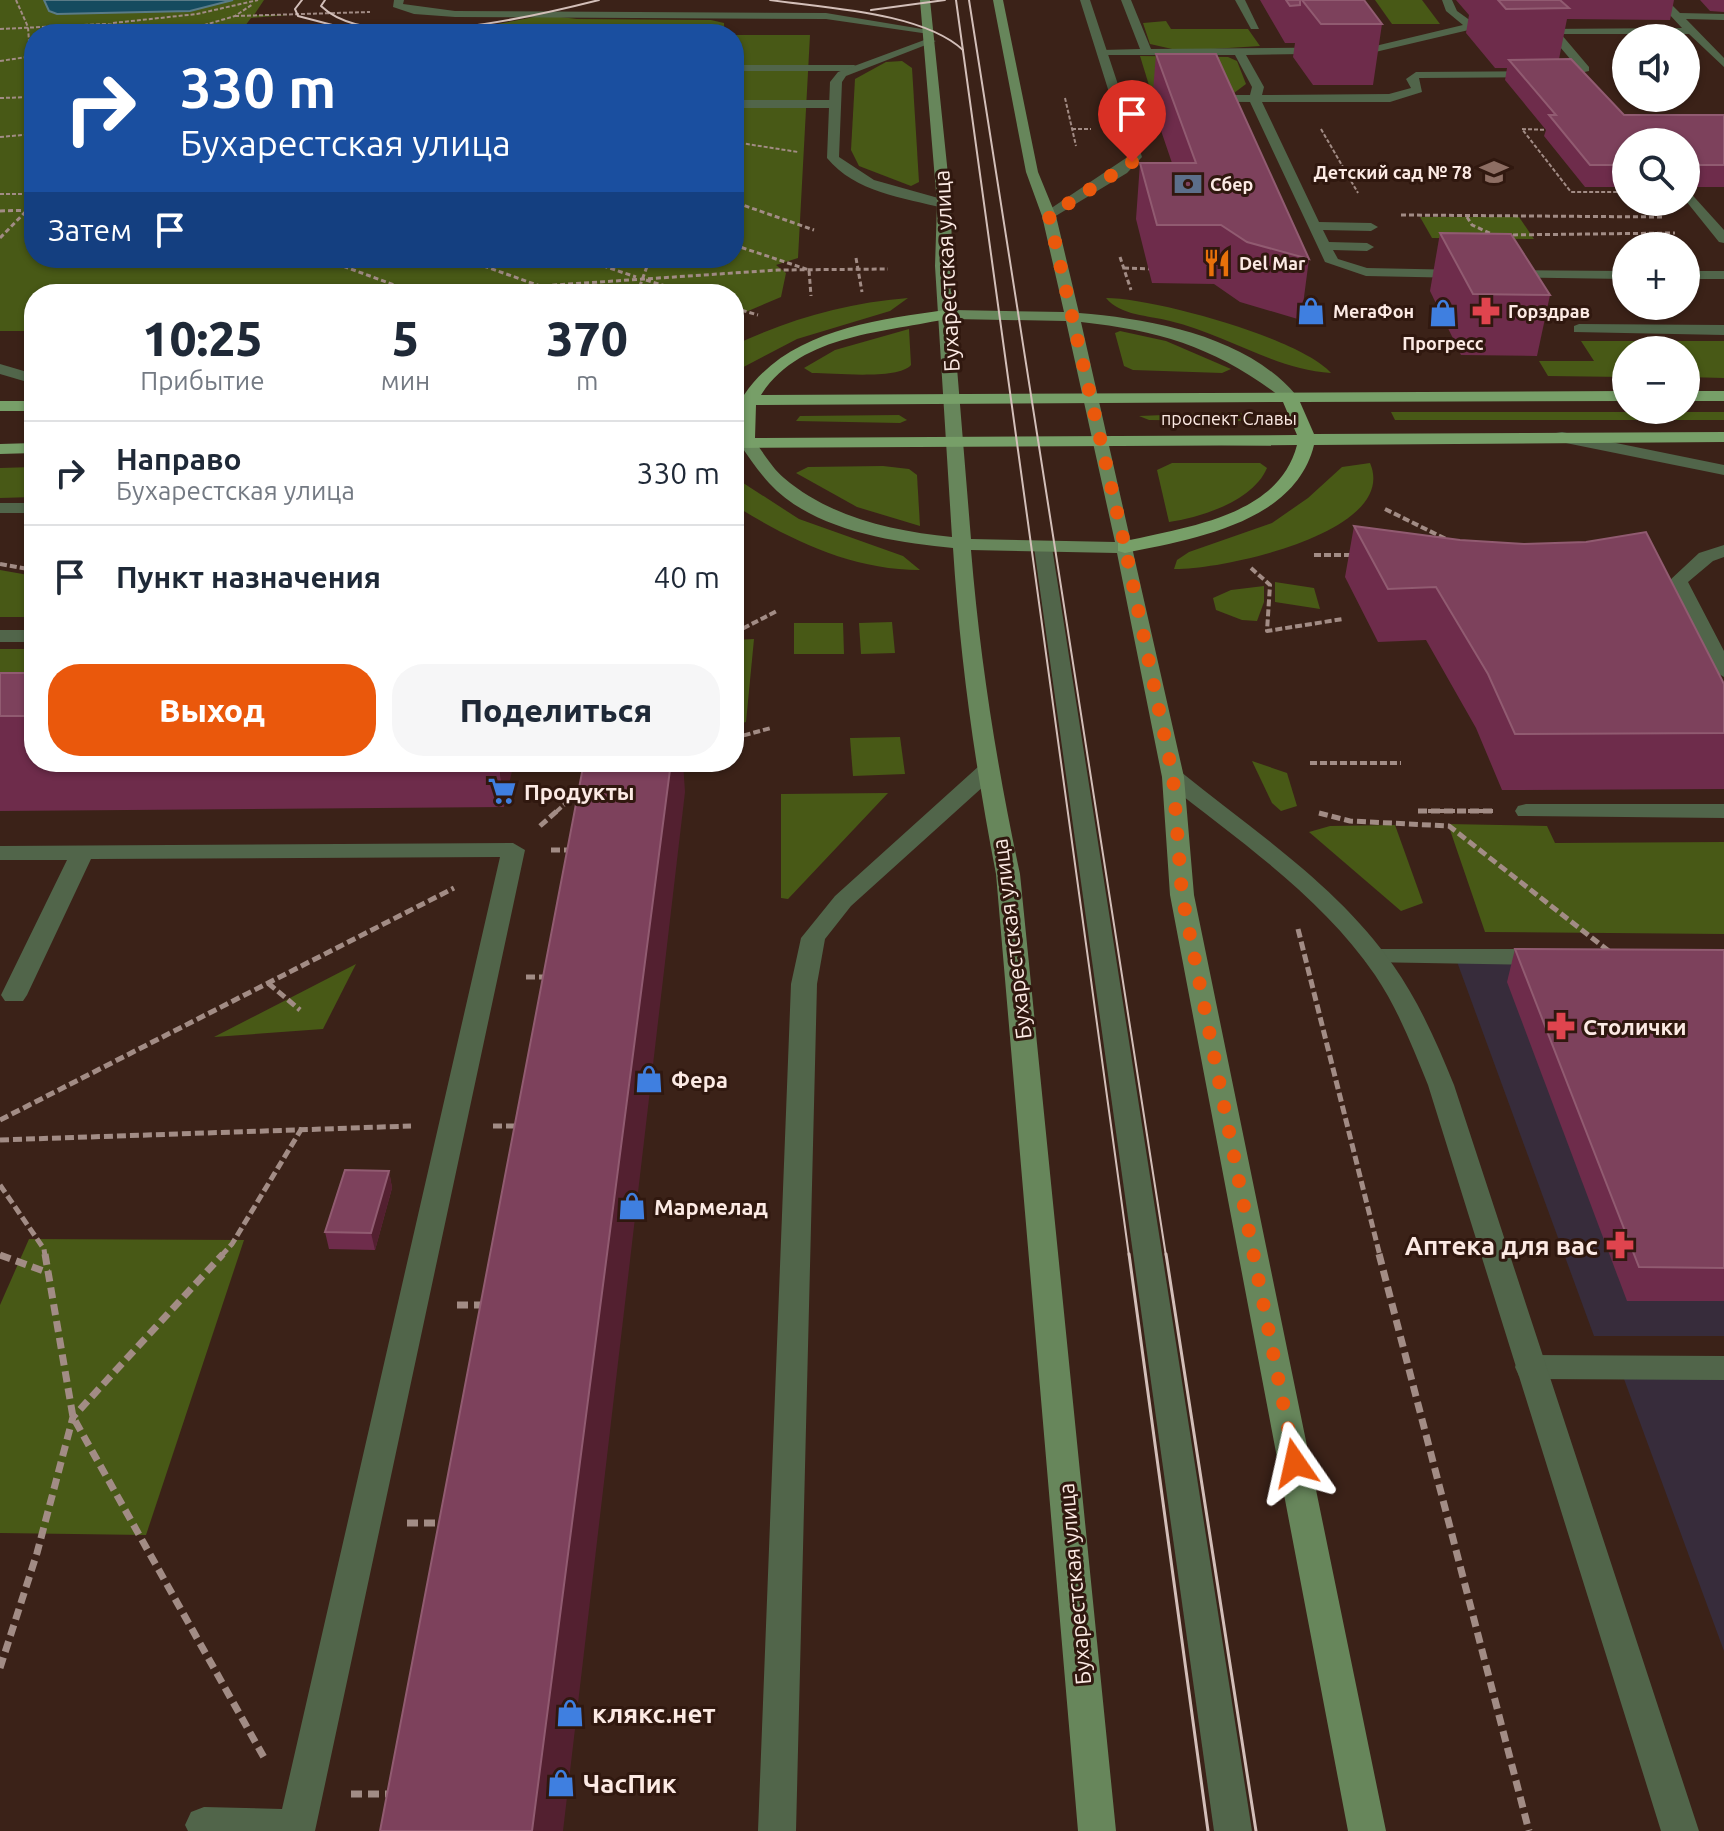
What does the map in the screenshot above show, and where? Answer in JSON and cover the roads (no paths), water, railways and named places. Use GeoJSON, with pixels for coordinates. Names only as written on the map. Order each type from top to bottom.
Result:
{"type":"FeatureCollection","features":[{"type":"Feature","properties":{"kind":"main road","name":"Бухарестская улица"},"geometry":{"type":"LineString","coordinates":[[925,0],[944,204],[942,266],[968,632],[987,771],[1008,874],[1097,1831]]}},
{"type":"Feature","properties":{"kind":"main road"},"geometry":{"type":"LineString","coordinates":[[998,0],[1032,172],[1049,216],[1125,547],[1173,777],[1182,895],[1367,1831]]}},
{"type":"Feature","properties":{"kind":"main road"},"geometry":{"type":"LineString","coordinates":[[744,397],[781,365],[815,346],[869,328],[945,315],[1070,314],[1144,325],[1217,347],[1245,361],[1288,395],[1307,437],[1303,458],[1291,478],[1271,497],[1206,528],[1125,547],[962,547],[882,531],[816,506],[770,476],[744,447]]}},
{"type":"Feature","properties":{"kind":"main road","name":"проспект Славы"},"geometry":{"type":"LineString","coordinates":[[744,400],[1288,395],[1612,396]]}},
{"type":"Feature","properties":{"kind":"main road"},"geometry":{"type":"LineString","coordinates":[[1700,396],[1724,396]]}},
{"type":"Feature","properties":{"kind":"main road"},"geometry":{"type":"LineString","coordinates":[[0,406],[24,406]]}},
{"type":"Feature","properties":{"kind":"main road","name":"проспект Славы"},"geometry":{"type":"LineString","coordinates":[[744,443],[1307,437],[1724,437]]}},
{"type":"Feature","properties":{"kind":"main road"},"geometry":{"type":"LineString","coordinates":[[0,449],[24,448]]}},
{"type":"Feature","properties":{"kind":"street"},"geometry":{"type":"LineString","coordinates":[[399,0],[397,5],[414,11],[826,16],[930,36]]}},
{"type":"Feature","properties":{"kind":"street"},"geometry":{"type":"LineString","coordinates":[[1049,216],[1135,160],[1085,0]]}},
{"type":"Feature","properties":{"kind":"street"},"geometry":{"type":"LineString","coordinates":[[1126,0],[1147,53]]}},
{"type":"Feature","properties":{"kind":"street"},"geometry":{"type":"LineString","coordinates":[[1240,0],[1269,52]]}},
{"type":"Feature","properties":{"kind":"street"},"geometry":{"type":"LineString","coordinates":[[1447,0],[1446,4],[1454,16],[1469,26],[1496,29]]}},
{"type":"Feature","properties":{"kind":"street"},"geometry":{"type":"LineString","coordinates":[[1102,53],[1371,50],[1469,26],[1526,0]]}},
{"type":"Feature","properties":{"kind":"street"},"geometry":{"type":"LineString","coordinates":[[1661,0],[1684,24]]}},
{"type":"Feature","properties":{"kind":"street"},"geometry":{"type":"LineString","coordinates":[[1677,16],[1724,17]]}},
{"type":"Feature","properties":{"kind":"street"},"geometry":{"type":"LineString","coordinates":[[1379,30],[1391,47]]}},
{"type":"Feature","properties":{"kind":"street"},"geometry":{"type":"LineString","coordinates":[[1537,31],[1612,31]]}},
{"type":"Feature","properties":{"kind":"street"},"geometry":{"type":"LineString","coordinates":[[1117,99],[1406,95],[1418,90],[1412,72],[1562,74],[1585,69],[1552,31]]}},
{"type":"Feature","properties":{"kind":"street"},"geometry":{"type":"LineString","coordinates":[[930,36],[854,68],[836,82],[833,158],[840,168],[893,190],[944,204]]}},
{"type":"Feature","properties":{"kind":"street"},"geometry":{"type":"LineString","coordinates":[[1700,40],[1724,64]]}},
{"type":"Feature","properties":{"kind":"street"},"geometry":{"type":"LineString","coordinates":[[1371,50],[1396,63]]}},
{"type":"Feature","properties":{"kind":"street"},"geometry":{"type":"LineString","coordinates":[[1240,53],[1258,87],[1255,99],[1273,144],[1332,262],[1366,272],[1612,275]]}},
{"type":"Feature","properties":{"kind":"street"},"geometry":{"type":"LineString","coordinates":[[744,68],[854,68]]}},
{"type":"Feature","properties":{"kind":"street"},"geometry":{"type":"LineString","coordinates":[[744,104],[835,104]]}},
{"type":"Feature","properties":{"kind":"street"},"geometry":{"type":"LineString","coordinates":[[1700,209],[1722,236]]}},
{"type":"Feature","properties":{"kind":"street"},"geometry":{"type":"LineString","coordinates":[[1315,226],[1371,227]]}},
{"type":"Feature","properties":{"kind":"street"},"geometry":{"type":"LineString","coordinates":[[1324,246],[1367,247]]}},
{"type":"Feature","properties":{"kind":"street"},"geometry":{"type":"LineString","coordinates":[[1700,275],[1724,275]]}},
{"type":"Feature","properties":{"kind":"street"},"geometry":{"type":"LineString","coordinates":[[1579,329],[1724,330]]}},
{"type":"Feature","properties":{"kind":"street"},"geometry":{"type":"LineString","coordinates":[[0,369],[24,376]]}},
{"type":"Feature","properties":{"kind":"street"},"geometry":{"type":"LineString","coordinates":[[1562,437],[1724,470]]}},
{"type":"Feature","properties":{"kind":"street"},"geometry":{"type":"LineString","coordinates":[[0,508],[24,508]]}},
{"type":"Feature","properties":{"kind":"street"},"geometry":{"type":"LineString","coordinates":[[1043,547],[1233,1831]]}},
{"type":"Feature","properties":{"kind":"street"},"geometry":{"type":"LineString","coordinates":[[1724,551],[1706,557],[1678,581],[1724,671]]}},
{"type":"Feature","properties":{"kind":"street"},"geometry":{"type":"LineString","coordinates":[[0,636],[24,636]]}},
{"type":"Feature","properties":{"kind":"street"},"geometry":{"type":"LineString","coordinates":[[777,1831],[804,984],[813,938],[843,901],[987,771]]}},
{"type":"Feature","properties":{"kind":"street"},"geometry":{"type":"LineString","coordinates":[[1173,777],[1263,850],[1352,931],[1375,957],[1416,1026],[1441,1085],[1680,1831]]}},
{"type":"Feature","properties":{"kind":"street"},"geometry":{"type":"LineString","coordinates":[[1526,811],[1724,811]]}},
{"type":"Feature","properties":{"kind":"street"},"geometry":{"type":"LineString","coordinates":[[0,853],[513,850],[298,1817],[204,1825]]}},
{"type":"Feature","properties":{"kind":"street"},"geometry":{"type":"LineString","coordinates":[[14,995],[82,853]]}},
{"type":"Feature","properties":{"kind":"street"},"geometry":{"type":"LineString","coordinates":[[1375,957],[1617,957]]}},
{"type":"Feature","properties":{"kind":"street"},"geometry":{"type":"LineString","coordinates":[[1530,1367],[1724,1368]]}},
{"type":"Feature","properties":{"kind":"water"},"geometry":{"type":"Polygon","coordinates":[[[44,0],[233,0],[190,11],[57,14],[49,11],[44,0]]]}},
{"type":"Feature","properties":{"kind":"tram line"},"geometry":{"type":"LineString","coordinates":[[302,0],[295,9],[298,16],[329,24]]}},
{"type":"Feature","properties":{"kind":"tram line"},"geometry":{"type":"LineString","coordinates":[[325,0],[321,6],[345,21],[359,24]]}},
{"type":"Feature","properties":{"kind":"tram line"},"geometry":{"type":"LineString","coordinates":[[483,24],[599,0]]}},
{"type":"Feature","properties":{"kind":"tram line"},"geometry":{"type":"LineString","coordinates":[[770,0],[844,9],[898,20],[945,37],[963,50]]}},
{"type":"Feature","properties":{"kind":"tram line"},"geometry":{"type":"LineString","coordinates":[[871,10],[945,0]]}},
{"type":"Feature","properties":{"kind":"tram line"},"geometry":{"type":"LineString","coordinates":[[956,0],[963,50]]}},
{"type":"Feature","properties":{"kind":"tram line"},"geometry":{"type":"LineString","coordinates":[[969,0],[1166,1256]]}},
{"type":"Feature","properties":{"kind":"tram line"},"geometry":{"type":"LineString","coordinates":[[963,50],[1129,1256]]}},
{"type":"Feature","properties":{"kind":"tram line"},"geometry":{"type":"LineString","coordinates":[[1129,1254],[1208,1831]]}},
{"type":"Feature","properties":{"kind":"tram line"},"geometry":{"type":"LineString","coordinates":[[1166,1254],[1256,1831]]}},
{"type":"Feature","properties":{"kind":"place","name":"Детский сад № 78"},"geometry":{"type":"Point","coordinates":[1494,172]}},
{"type":"Feature","properties":{"kind":"place","name":"Сбер"},"geometry":{"type":"Point","coordinates":[1188,184]}},
{"type":"Feature","properties":{"kind":"place","name":"Del Mar"},"geometry":{"type":"Point","coordinates":[1217,263]}},
{"type":"Feature","properties":{"kind":"place","name":"МегаФон"},"geometry":{"type":"Point","coordinates":[1311,311]}},
{"type":"Feature","properties":{"kind":"place","name":"Горздрав"},"geometry":{"type":"Point","coordinates":[1486,311]}},
{"type":"Feature","properties":{"kind":"place","name":"Прогресс"},"geometry":{"type":"Point","coordinates":[1443,313]}},
{"type":"Feature","properties":{"kind":"place","name":"Продукты"},"geometry":{"type":"Point","coordinates":[502,791]}},
{"type":"Feature","properties":{"kind":"place","name":"Столички"},"geometry":{"type":"Point","coordinates":[1561,1026]}},
{"type":"Feature","properties":{"kind":"place","name":"Фера"},"geometry":{"type":"Point","coordinates":[649,1079]}},
{"type":"Feature","properties":{"kind":"place","name":"Мармелад"},"geometry":{"type":"Point","coordinates":[632,1206]}},
{"type":"Feature","properties":{"kind":"place","name":"Аптека для вас"},"geometry":{"type":"Point","coordinates":[1620,1245]}},
{"type":"Feature","properties":{"kind":"place","name":"клякс.нет"},"geometry":{"type":"Point","coordinates":[570,1713]}},
{"type":"Feature","properties":{"kind":"place","name":"ЧасПик"},"geometry":{"type":"Point","coordinates":[561,1783]}}]}
